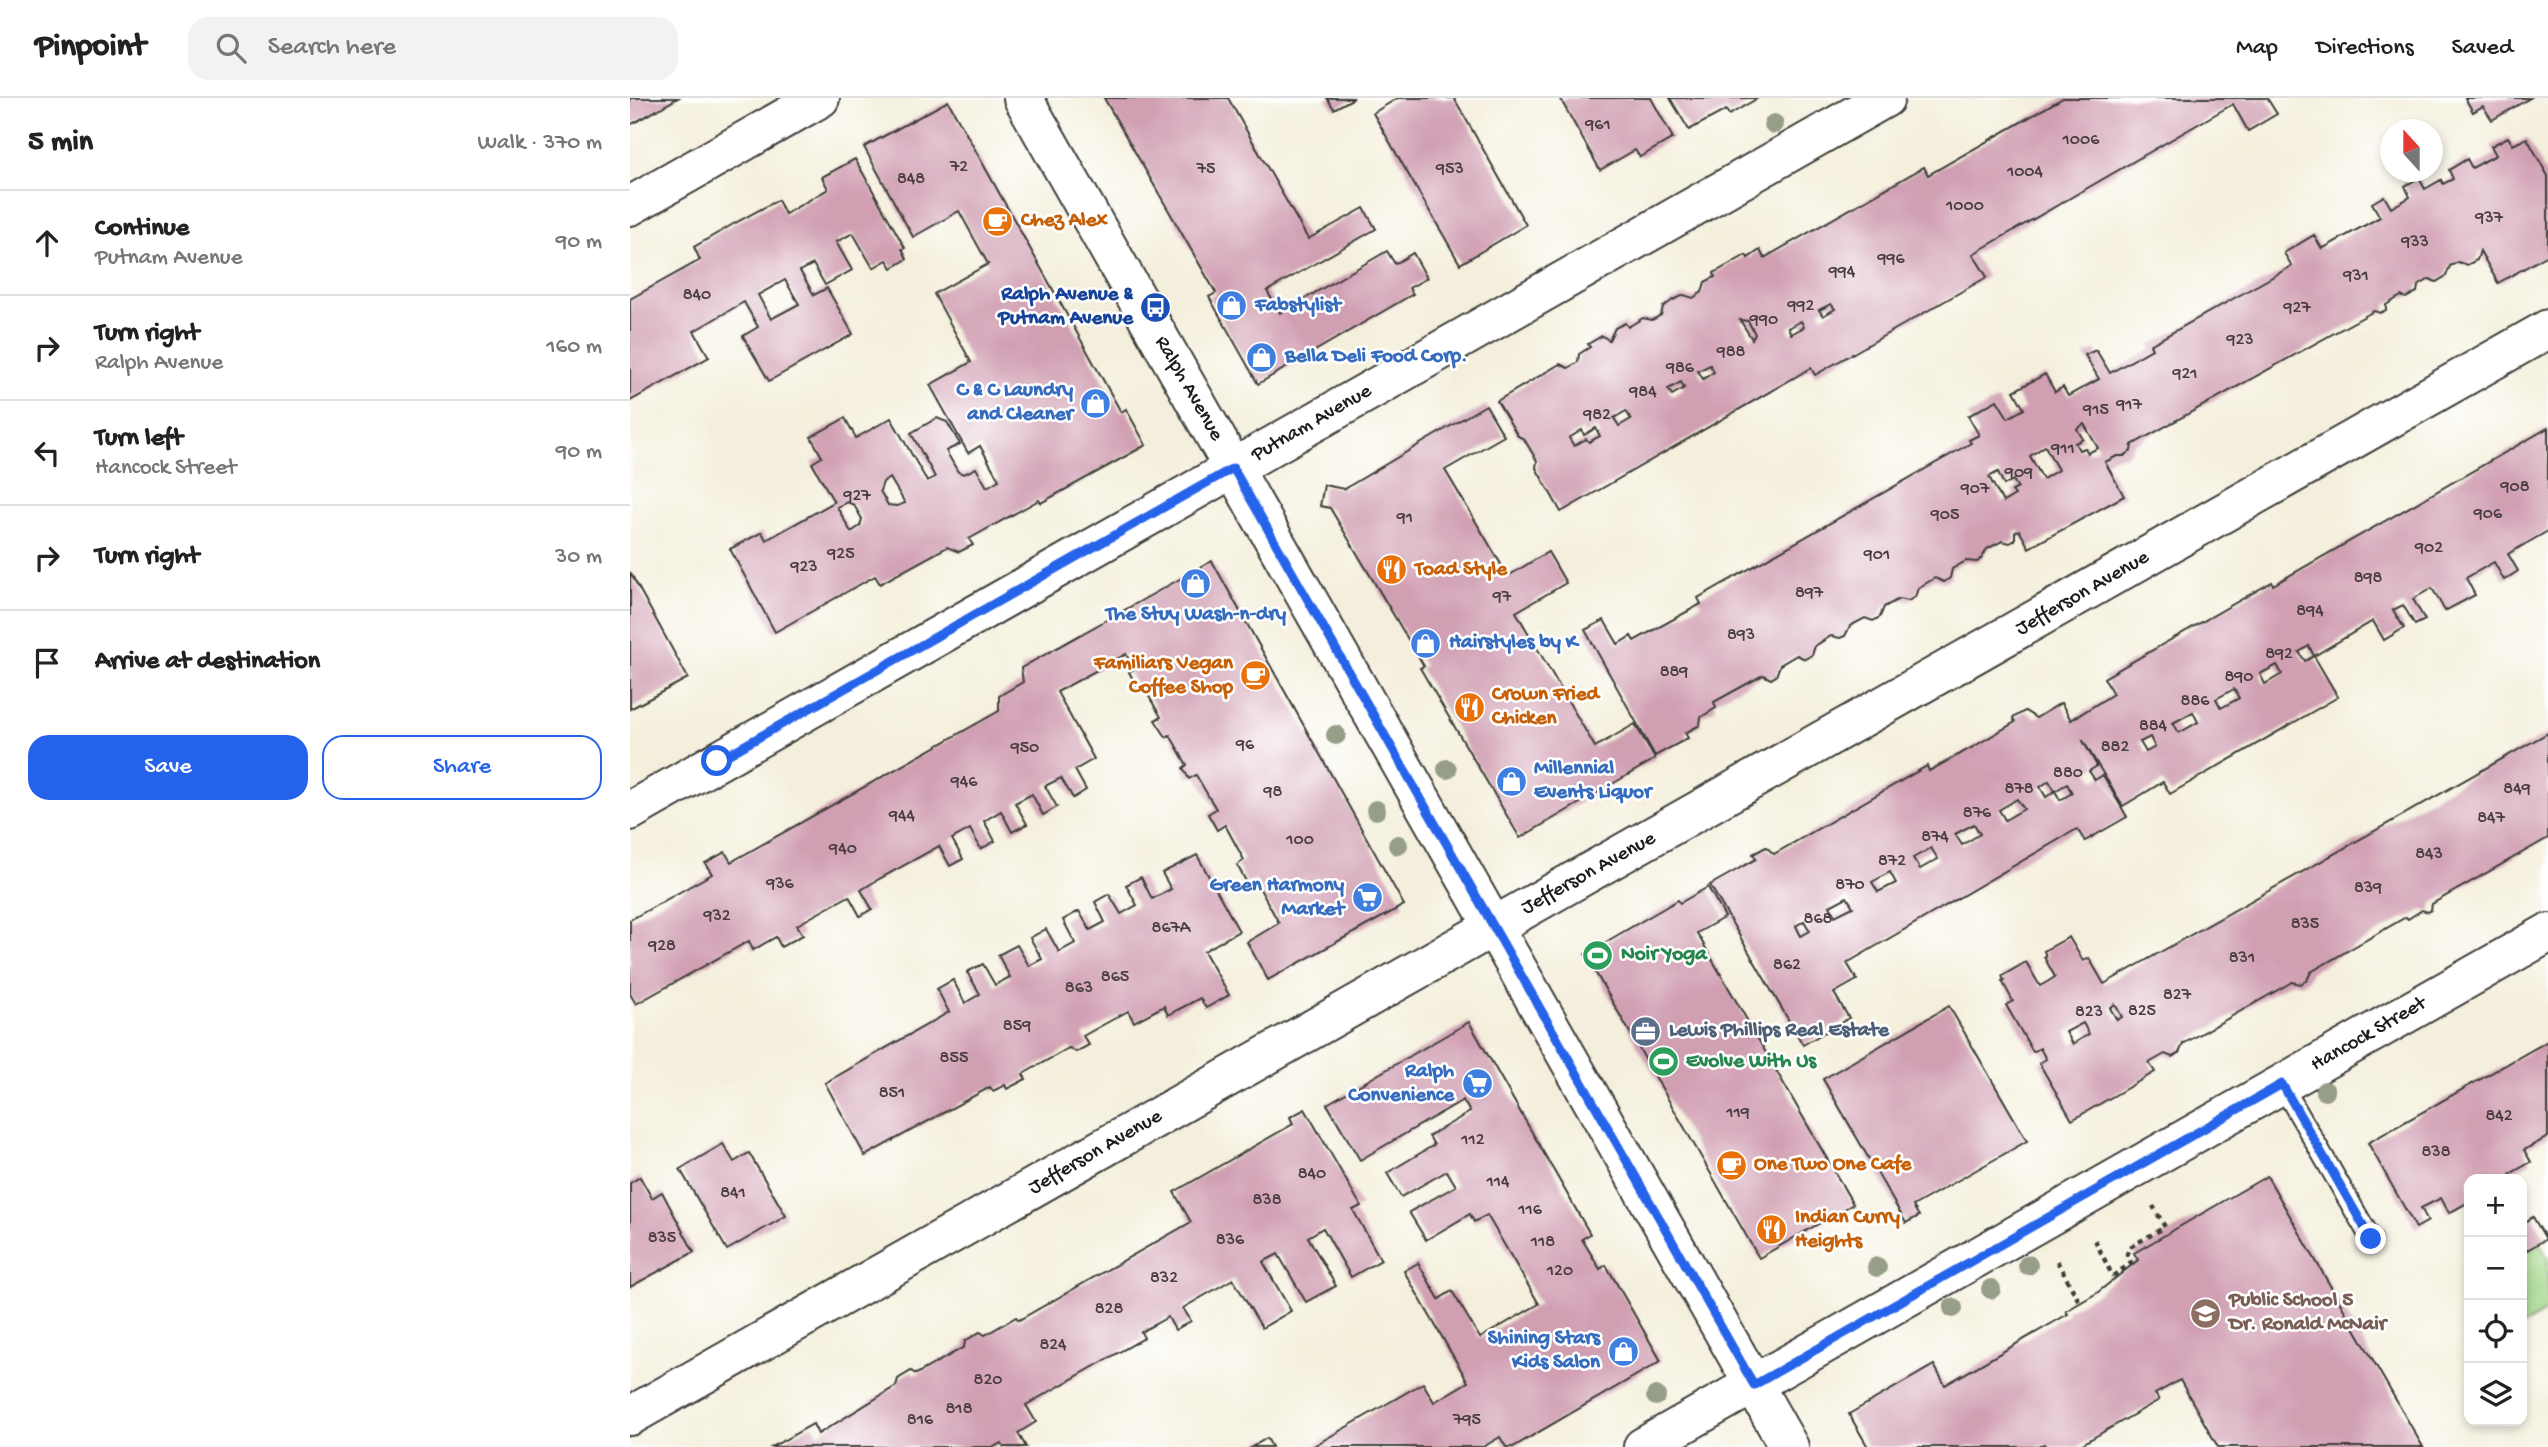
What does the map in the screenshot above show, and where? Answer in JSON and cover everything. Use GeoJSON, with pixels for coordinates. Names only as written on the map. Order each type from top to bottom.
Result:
{"type":"FeatureCollection","features":[{"type":"Feature","properties":{"kind":"street"},"geometry":{"type":"LineString","coordinates":[[630,206],[820,98]]}},
{"type":"Feature","properties":{"kind":"street","name":"Ralph Avenue"},"geometry":{"type":"LineString","coordinates":[[1023,98],[1790,1447]]}},
{"type":"Feature","properties":{"kind":"street","name":"Putnam Avenue"},"geometry":{"type":"LineString","coordinates":[[630,811],[1885,98]]}},
{"type":"Feature","properties":{"kind":"street","name":"Jefferson Avenue"},"geometry":{"type":"LineString","coordinates":[[630,1416],[2548,329]]}},
{"type":"Feature","properties":{"kind":"street","name":"Hancock Street"},"geometry":{"type":"LineString","coordinates":[[1643,1447],[2548,933]]}},
{"type":"Feature","properties":{"kind":"lane"},"geometry":{"type":"LineString","coordinates":[[2282,1084],[2371,1239]]}},
{"type":"Feature","properties":{"kind":"path"},"geometry":{"type":"LineString","coordinates":[[2095,1240],[2114,1278],[2131,1263],[2127,1254],[2130,1247],[2165,1227],[2153,1206]]}},
{"type":"Feature","properties":{"kind":"path"},"geometry":{"type":"LineString","coordinates":[[2057,1261],[2080,1303]]}},
{"type":"Feature","properties":{"kind":"green space"},"geometry":{"type":"Polygon","coordinates":[[[2538,1240],[2548,1258],[2548,1310],[2527,1323],[2527,1300],[2527,1246],[2538,1240]]]}},
{"type":"Feature","properties":{"kind":"building"},"geometry":{"type":"Polygon","coordinates":[[[630,98],[678,98],[630,125],[630,98]]]}},
{"type":"Feature","properties":{"kind":"building"},"geometry":{"type":"Polygon","coordinates":[[[1104,98],[1228,98],[1308,239],[1364,208],[1376,229],[1267,291],[1280,313],[1387,251],[1395,264],[1413,253],[1427,278],[1409,288],[1413,294],[1258,384],[1209,297],[1216,293],[1104,98]]]}},
{"type":"Feature","properties":{"kind":"building"},"geometry":{"type":"Polygon","coordinates":[[[1327,98],[1354,98],[1334,109],[1327,98]]]}},
{"type":"Feature","properties":{"kind":"building"},"geometry":{"type":"Polygon","coordinates":[[[1398,98],[1454,98],[1526,225],[1460,264],[1373,113],[1398,98]]]}},
{"type":"Feature","properties":{"kind":"building"},"geometry":{"type":"Polygon","coordinates":[[[1651,98],[1673,138],[1640,157],[1635,150],[1600,170],[1561,100],[1651,98]]]}},
{"type":"Feature","properties":{"kind":"building"},"geometry":{"type":"Polygon","coordinates":[[[1670,98],[1758,98],[1729,115],[1726,110],[1689,130],[1670,98]]]}},
{"type":"Feature","properties":{"kind":"building"},"geometry":{"type":"Polygon","coordinates":[[[2063,98],[2267,98],[2277,114],[2248,131],[2233,104],[1973,254],[1987,277],[1815,375],[1811,368],[1561,512],[1536,468],[1537,461],[1497,401],[1560,364],[1568,368],[1578,362],[1579,354],[1590,347],[1588,344],[1602,336],[1609,340],[1615,328],[1625,323],[1628,327],[1643,318],[1652,320],[1661,315],[1663,307],[1684,295],[1693,298],[1702,292],[1705,282],[1715,277],[1714,273],[1746,255],[1748,258],[1760,250],[1764,258],[1924,167],[1928,175],[2063,98]],[[1831,304],[1819,310],[1823,316],[1835,309],[1831,304]],[[1740,320],[1752,339],[1755,334],[1748,321],[1740,320]],[[1801,321],[1788,328],[1791,334],[1804,327],[1801,321]],[[1710,365],[1698,371],[1703,379],[1714,372],[1710,365]],[[1681,382],[1668,389],[1672,395],[1684,388],[1681,382]],[[1626,411],[1614,418],[1619,426],[1631,419],[1626,411]],[[1596,428],[1584,435],[1582,430],[1569,438],[1574,446],[1586,439],[1589,442],[1600,436],[1596,428]]]}},
{"type":"Feature","properties":{"kind":"building"},"geometry":{"type":"Polygon","coordinates":[[[2465,98],[2530,98],[2492,120],[2483,106],[2473,112],[2465,98]]]}},
{"type":"Feature","properties":{"kind":"building"},"geometry":{"type":"Polygon","coordinates":[[[948,101],[1121,412],[1126,409],[1146,445],[969,539],[973,545],[959,552],[947,547],[880,584],[875,576],[775,632],[730,549],[762,532],[766,540],[834,502],[812,463],[822,457],[811,437],[845,418],[856,438],[891,418],[927,481],[935,477],[911,433],[937,418],[947,422],[960,444],[946,451],[958,472],[964,474],[976,468],[987,487],[999,480],[980,446],[968,453],[930,385],[971,362],[934,294],[988,264],[959,211],[913,237],[864,147],[948,101]],[[890,478],[883,482],[880,491],[888,505],[905,503],[890,478]],[[847,502],[837,507],[851,532],[860,526],[862,519],[854,505],[847,502]]]}},
{"type":"Feature","properties":{"kind":"building"},"geometry":{"type":"Polygon","coordinates":[[[2508,137],[2513,145],[2527,138],[2548,176],[2548,255],[2498,283],[2480,251],[2477,260],[2467,265],[2458,262],[2450,266],[2446,276],[2436,282],[2430,279],[2418,286],[2417,292],[2406,298],[2401,296],[2386,305],[2386,310],[2380,313],[2374,311],[2132,445],[2131,451],[2124,456],[2117,456],[2105,462],[2124,496],[2029,548],[2019,530],[2015,532],[2015,540],[2010,543],[2002,541],[1987,549],[1977,562],[1966,561],[1952,569],[1950,578],[1944,582],[1935,578],[1918,588],[1915,597],[1908,601],[1899,599],[1884,607],[1880,617],[1873,621],[1865,618],[1850,626],[1845,636],[1831,636],[1815,646],[1812,655],[1805,659],[1797,655],[1780,665],[1776,676],[1771,679],[1763,675],[1714,702],[1716,708],[1701,717],[1700,725],[1685,733],[1688,738],[1655,756],[1585,630],[1604,620],[1618,644],[1631,636],[1634,641],[1701,604],[1698,598],[1971,443],[1969,440],[1979,435],[1968,416],[1997,400],[2008,418],[2024,409],[2014,391],[2045,374],[2055,392],[2063,387],[2068,396],[2099,379],[2085,355],[2096,350],[2110,373],[2152,349],[2150,345],[2292,266],[2284,253],[2314,235],[2322,249],[2380,217],[2372,203],[2384,196],[2391,208],[2410,197],[2405,186],[2412,182],[2421,182],[2425,189],[2437,182],[2443,184],[2453,179],[2449,170],[2467,159],[2472,168],[2496,155],[2491,146],[2508,137]],[[2084,424],[2077,429],[2083,439],[2075,443],[2079,450],[2085,448],[2088,453],[2098,448],[2084,424]],[[2045,446],[2030,456],[2043,479],[2058,470],[2045,446]],[[1998,472],[1989,477],[2003,502],[2015,495],[2012,491],[2018,488],[2013,480],[2004,485],[1998,472]]]}},
{"type":"Feature","properties":{"kind":"building"},"geometry":{"type":"Polygon","coordinates":[[[855,159],[905,248],[902,249],[907,259],[892,268],[887,260],[873,268],[853,233],[836,242],[852,270],[825,285],[813,264],[800,271],[814,295],[827,288],[853,334],[769,381],[743,336],[758,327],[744,302],[694,331],[709,357],[630,401],[630,299],[700,260],[694,247],[735,223],[778,200],[785,214],[828,189],[822,177],[855,159]],[[785,280],[758,295],[771,319],[799,304],[785,280]]]}},
{"type":"Feature","properties":{"kind":"building"},"geometry":{"type":"Polygon","coordinates":[[[1486,405],[1504,436],[1445,470],[1508,576],[1548,552],[1566,583],[1516,612],[1595,747],[1635,724],[1655,759],[1520,838],[1420,668],[1424,666],[1330,508],[1320,506],[1324,485],[1344,489],[1486,405]]]}},
{"type":"Feature","properties":{"kind":"building"},"geometry":{"type":"Polygon","coordinates":[[[2548,428],[2548,531],[2508,554],[2518,571],[2504,580],[2494,562],[2466,578],[2475,595],[2445,611],[2432,588],[2413,599],[2425,620],[2415,625],[2403,605],[2393,610],[2404,628],[2384,640],[2373,621],[2314,656],[2338,697],[2170,794],[2163,782],[2123,806],[2082,739],[2097,766],[2089,771],[2095,780],[2103,775],[2127,817],[2085,841],[2077,829],[1847,963],[1857,980],[1834,993],[1849,1018],[1803,1045],[1710,885],[1756,859],[1753,854],[1766,847],[1774,854],[1927,766],[1929,771],[1973,747],[2015,722],[2013,718],[2025,711],[2036,718],[2061,703],[2071,720],[2113,694],[2104,678],[2548,428]],[[2309,646],[2299,652],[2305,661],[2314,656],[2309,646]],[[2277,665],[2260,674],[2265,684],[2282,674],[2277,665]],[[2234,689],[2216,699],[2221,708],[2239,698],[2234,689]],[[2193,712],[2173,723],[2179,733],[2198,722],[2193,712]],[[2150,737],[2140,742],[2146,752],[2155,747],[2150,737]],[[2049,781],[2040,787],[2046,797],[2055,791],[2049,781]],[[2067,784],[2055,791],[2060,800],[2072,793],[2067,784]],[[2017,799],[1999,810],[2005,820],[2024,809],[2017,799]],[[1974,824],[1955,834],[1962,845],[1980,834],[1974,824]],[[1931,848],[1913,858],[1920,869],[1938,859],[1931,848]],[[1890,872],[1872,882],[1878,892],[1896,883],[1890,872]],[[1847,897],[1830,906],[1835,916],[1853,907],[1847,897]],[[1804,921],[1796,926],[1801,936],[1810,931],[1804,921]]]}},
{"type":"Feature","properties":{"kind":"building"},"geometry":{"type":"Polygon","coordinates":[[[1212,561],[1404,905],[1268,980],[1247,942],[1279,923],[1255,880],[1247,883],[1237,865],[1244,860],[1225,825],[1217,830],[1208,814],[1216,809],[1196,775],[1189,779],[1183,768],[1187,765],[1170,735],[1166,737],[1155,720],[1161,717],[1144,688],[1139,690],[1129,672],[1134,669],[1126,654],[1057,692],[1094,759],[1075,770],[1086,790],[1073,798],[1061,778],[1045,786],[1057,807],[1043,815],[1032,794],[1015,803],[1027,824],[1012,832],[1001,811],[984,821],[995,841],[981,849],[970,829],[952,839],[963,859],[950,866],[939,846],[879,879],[861,890],[872,909],[860,916],[849,896],[797,925],[803,935],[781,947],[776,937],[753,950],[749,941],[636,1004],[630,994],[630,920],[712,874],[705,863],[725,852],[731,862],[999,711],[999,696],[1023,682],[1021,668],[1212,561]]]}},
{"type":"Feature","properties":{"kind":"building"},"geometry":{"type":"Polygon","coordinates":[[[630,572],[688,678],[630,709],[630,572]]]}},
{"type":"Feature","properties":{"kind":"building"},"geometry":{"type":"Polygon","coordinates":[[[2548,733],[2548,838],[2432,904],[2428,912],[2422,910],[2408,919],[2406,917],[2311,972],[2301,984],[2292,982],[2183,1044],[2179,1053],[2172,1057],[2165,1054],[2149,1063],[2155,1072],[2072,1120],[2039,1063],[2046,1059],[2040,1048],[2033,1052],[2006,1005],[2013,1001],[2002,976],[2026,962],[2040,986],[2047,982],[2055,977],[2044,957],[2044,951],[2069,937],[2083,961],[2089,958],[2104,984],[2548,733]],[[2115,1004],[2110,1008],[2117,1020],[2122,1017],[2115,1004]],[[2083,1023],[2066,1032],[2073,1044],[2089,1034],[2083,1023]]]}},
{"type":"Feature","properties":{"kind":"building"},"geometry":{"type":"Polygon","coordinates":[[[1197,855],[1239,931],[1204,951],[1229,995],[1206,1008],[1200,998],[1168,1015],[1164,1006],[1134,1022],[1128,1011],[1083,1036],[1089,1045],[1076,1052],[1069,1048],[1023,1074],[1026,1079],[1007,1089],[1005,1085],[993,1091],[990,1087],[865,1156],[825,1083],[949,1012],[937,989],[953,980],[965,1003],[980,994],[967,972],[983,964],[995,985],[1010,977],[998,955],[1017,945],[1029,966],[1042,959],[1030,938],[1046,929],[1059,952],[1075,943],[1063,920],[1079,911],[1090,930],[1105,922],[1095,902],[1109,894],[1121,914],[1137,905],[1126,885],[1141,877],[1152,899],[1171,889],[1162,873],[1197,855]]]}},
{"type":"Feature","properties":{"kind":"building"},"geometry":{"type":"Polygon","coordinates":[[[1708,887],[1725,917],[1697,933],[1853,1204],[1759,1258],[1585,954],[1678,900],[1680,903],[1708,887]]]}},
{"type":"Feature","properties":{"kind":"building"},"geometry":{"type":"Polygon","coordinates":[[[1949,1006],[2027,1141],[1913,1206],[1919,1216],[1906,1223],[1823,1079],[1949,1006]]]}},
{"type":"Feature","properties":{"kind":"building"},"geometry":{"type":"Polygon","coordinates":[[[1469,1022],[1590,1234],[1582,1239],[1600,1269],[1606,1265],[1661,1361],[1513,1447],[1506,1447],[1500,1437],[1483,1447],[1312,1447],[1423,1383],[1434,1402],[1468,1382],[1404,1271],[1418,1263],[1439,1299],[1452,1291],[1480,1338],[1539,1304],[1487,1215],[1474,1222],[1470,1214],[1426,1240],[1409,1212],[1456,1186],[1447,1171],[1401,1197],[1387,1173],[1434,1145],[1429,1136],[1470,1112],[1463,1100],[1360,1160],[1327,1104],[1469,1022]]]}},
{"type":"Feature","properties":{"kind":"building"},"geometry":{"type":"Polygon","coordinates":[[[2548,1041],[2548,1137],[2524,1150],[2531,1162],[2510,1174],[2464,1174],[2464,1205],[2449,1213],[2441,1198],[2421,1208],[2428,1221],[2416,1228],[2368,1143],[2548,1041]]]}},
{"type":"Feature","properties":{"kind":"building"},"geometry":{"type":"Polygon","coordinates":[[[1305,1109],[1361,1206],[1353,1210],[1381,1260],[1351,1277],[1323,1228],[1308,1237],[1336,1286],[1306,1302],[1278,1254],[1263,1262],[1291,1311],[1262,1328],[1233,1279],[1183,1308],[1191,1321],[1175,1330],[1168,1317],[1141,1332],[1144,1338],[1026,1405],[1036,1422],[1018,1433],[1026,1447],[1004,1447],[1001,1443],[994,1447],[772,1447],[813,1424],[818,1434],[896,1386],[898,1379],[911,1371],[916,1374],[964,1347],[965,1341],[980,1332],[985,1335],[1016,1317],[1019,1320],[1191,1222],[1174,1192],[1293,1124],[1290,1117],[1305,1109]]]}},
{"type":"Feature","properties":{"kind":"building"},"geometry":{"type":"Polygon","coordinates":[[[723,1144],[734,1162],[749,1153],[786,1216],[727,1250],[680,1169],[723,1144]]]}},
{"type":"Feature","properties":{"kind":"building","name":"Public School 5 Dr. Ronald McNair"},"geometry":{"type":"Polygon","coordinates":[[[2267,1176],[2423,1447],[2218,1447],[2180,1380],[2155,1394],[2159,1400],[2077,1447],[2046,1447],[2044,1444],[2038,1447],[1868,1447],[1849,1414],[1934,1365],[1945,1385],[2068,1314],[2066,1311],[2097,1293],[2138,1260],[2134,1253],[2267,1176]]]}},
{"type":"Feature","properties":{"kind":"building"},"geometry":{"type":"Polygon","coordinates":[[[640,1177],[652,1198],[662,1192],[694,1252],[630,1287],[630,1183],[640,1177]]]}},
{"type":"Feature","properties":{"kind":"building"},"geometry":{"type":"Polygon","coordinates":[[[2533,1217],[2546,1239],[2527,1250],[2527,1237],[2527,1221],[2533,1217]]]}},
{"type":"Feature","properties":{"kind":"building"},"geometry":{"type":"Polygon","coordinates":[[[1267,1438],[1272,1447],[1252,1447],[1267,1438]]]}},
{"type":"Feature","properties":{"kind":"place","name":"Chez Alex"},"geometry":{"type":"Point","coordinates":[998,221]}},
{"type":"Feature","properties":{"kind":"place","name":"Fabstylist"},"geometry":{"type":"Point","coordinates":[1232,306]}},
{"type":"Feature","properties":{"kind":"place","name":"Ralph Avenue & Putnam Avenue"},"geometry":{"type":"Point","coordinates":[1156,307]}},
{"type":"Feature","properties":{"kind":"place","name":"Bella Deli Food Corp."},"geometry":{"type":"Point","coordinates":[1262,357]}},
{"type":"Feature","properties":{"kind":"place","name":"C & C Laundry and Cleaner"},"geometry":{"type":"Point","coordinates":[1096,403]}},
{"type":"Feature","properties":{"kind":"place","name":"Toad Style"},"geometry":{"type":"Point","coordinates":[1392,570]}},
{"type":"Feature","properties":{"kind":"place","name":"The Stuy Wash-n-dry"},"geometry":{"type":"Point","coordinates":[1196,583]}},
{"type":"Feature","properties":{"kind":"place","name":"Hairstyles by K"},"geometry":{"type":"Point","coordinates":[1426,643]}},
{"type":"Feature","properties":{"kind":"place","name":"Familiars Vegan Coffee Shop"},"geometry":{"type":"Point","coordinates":[1256,676]}},
{"type":"Feature","properties":{"kind":"place","name":"Crown Fried Chicken"},"geometry":{"type":"Point","coordinates":[1469,707]}},
{"type":"Feature","properties":{"kind":"place","name":"Millennial Events Liquor"},"geometry":{"type":"Point","coordinates":[1511,781]}},
{"type":"Feature","properties":{"kind":"place","name":"Green Harmony Market"},"geometry":{"type":"Point","coordinates":[1367,898]}},
{"type":"Feature","properties":{"kind":"place","name":"Noir Yoga"},"geometry":{"type":"Point","coordinates":[1598,955]}},
{"type":"Feature","properties":{"kind":"place","name":"Lewis Phillips Real Estate"},"geometry":{"type":"Point","coordinates":[1646,1031]}},
{"type":"Feature","properties":{"kind":"place","name":"Evolve With Us"},"geometry":{"type":"Point","coordinates":[1663,1062]}},
{"type":"Feature","properties":{"kind":"place","name":"Ralph Convenience"},"geometry":{"type":"Point","coordinates":[1477,1084]}},
{"type":"Feature","properties":{"kind":"place","name":"One Two One Cafe"},"geometry":{"type":"Point","coordinates":[1731,1165]}},
{"type":"Feature","properties":{"kind":"place","name":"Indian Curry Heights"},"geometry":{"type":"Point","coordinates":[1772,1230]}},
{"type":"Feature","properties":{"kind":"place","name":"Public School 5 Dr. Ronald McNair"},"geometry":{"type":"Point","coordinates":[2206,1313]}},
{"type":"Feature","properties":{"kind":"place","name":"Shining Stars Kids Salon"},"geometry":{"type":"Point","coordinates":[1623,1351]}},
{"type":"Feature","properties":{"kind":"route"},"geometry":{"type":"LineString","coordinates":[[717,761],[1233,468],[1754,1385],[2282,1084],[2371,1239]]}}]}
